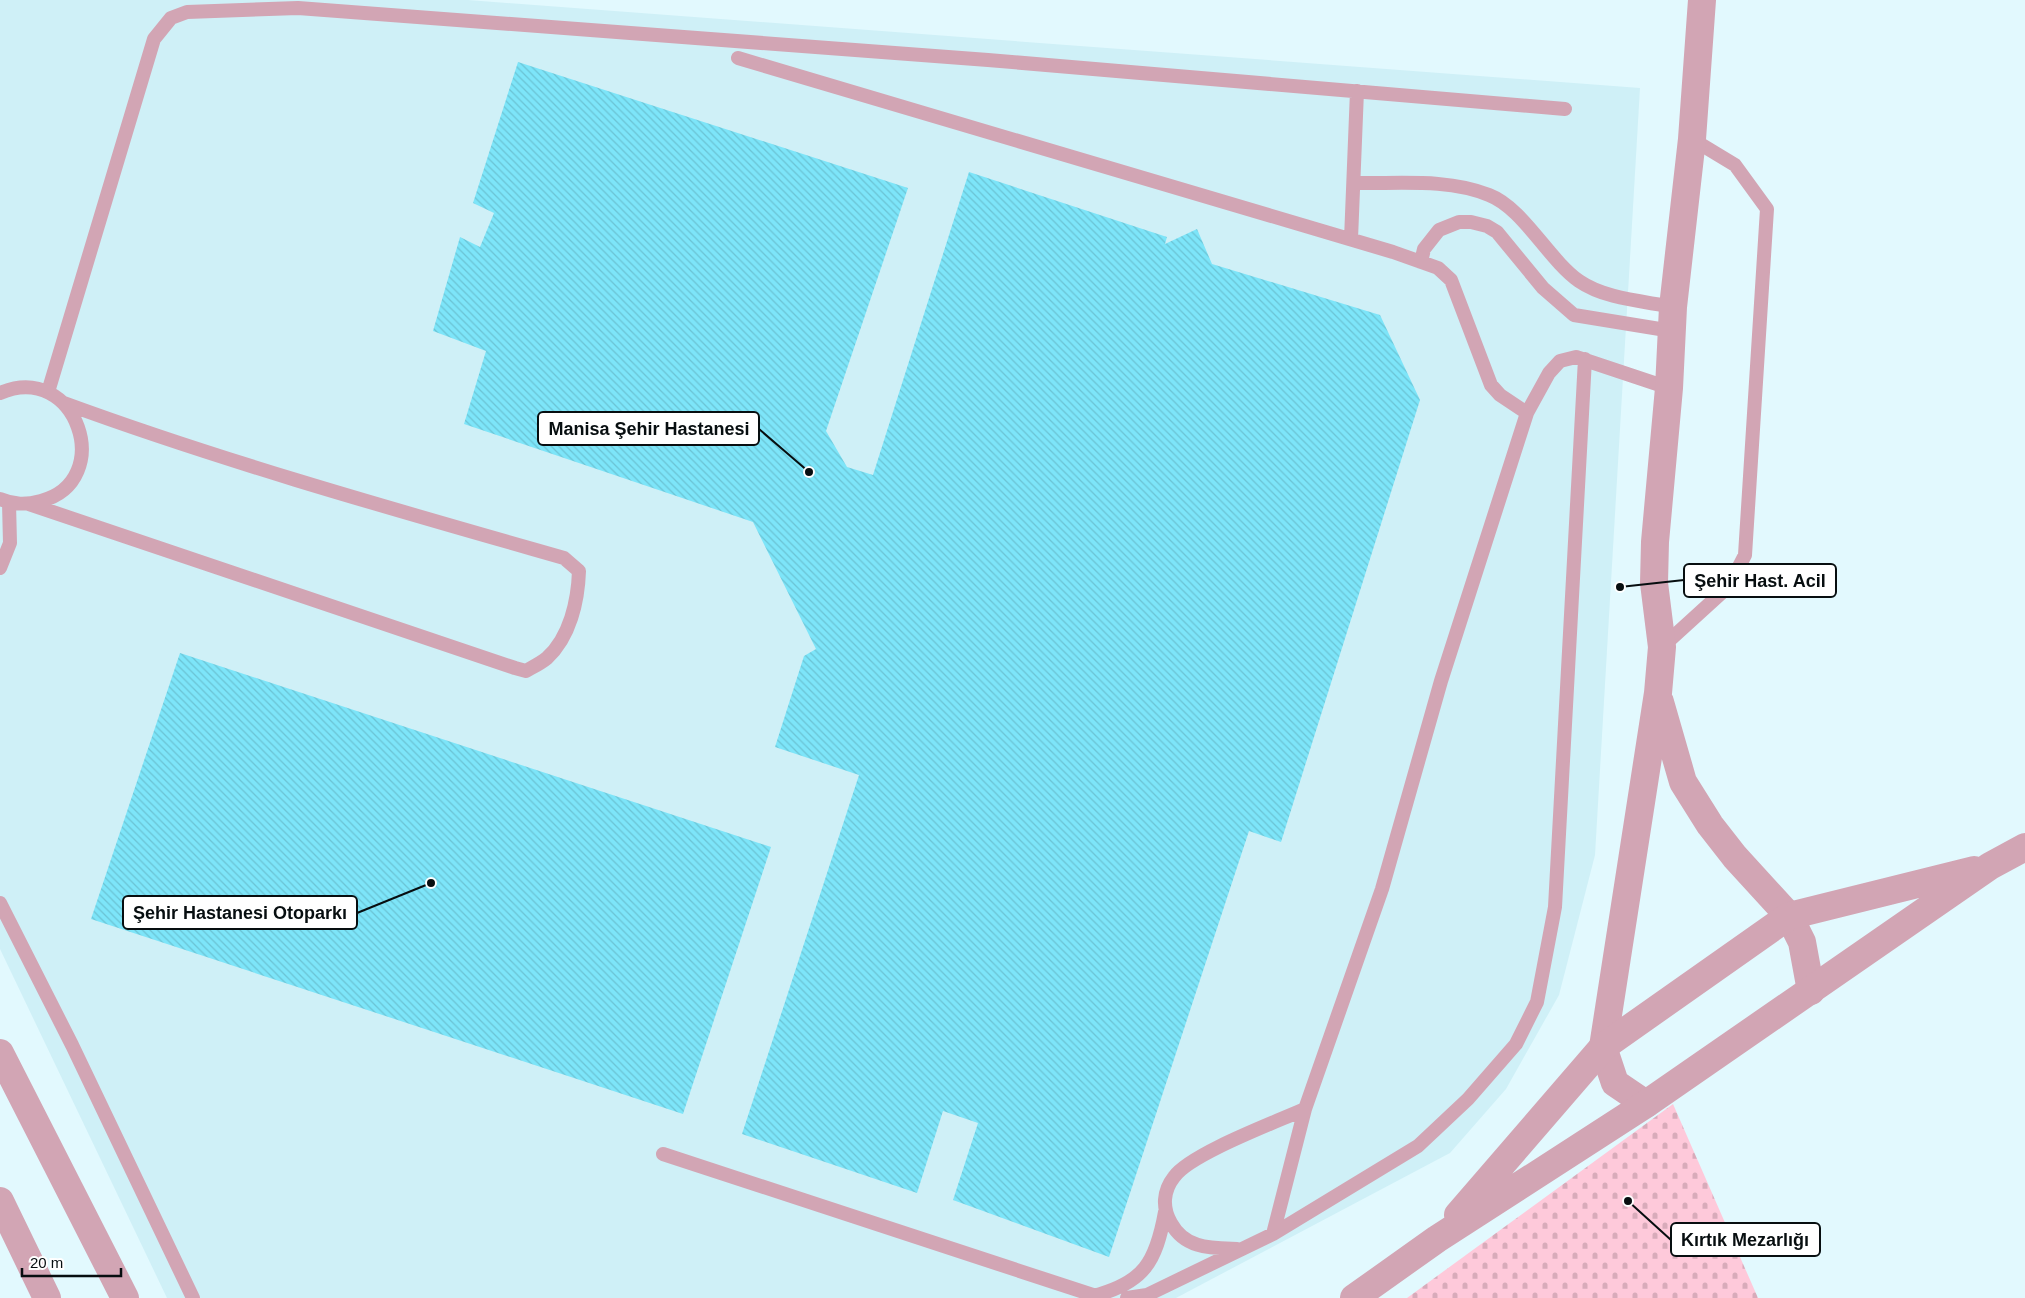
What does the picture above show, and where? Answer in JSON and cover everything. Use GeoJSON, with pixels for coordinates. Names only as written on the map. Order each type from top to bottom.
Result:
{"type":"FeatureCollection","features":[{"type":"Feature","properties":{"kind":"street"},"geometry":{"type":"LineString","coordinates":[[1646,1104],[1615,1083],[1603,1047],[1658,693],[1662,648],[1654,583],[1654,567],[1673,319],[1692,139],[1702,0]]}},
{"type":"Feature","properties":{"kind":"street"},"geometry":{"type":"LineString","coordinates":[[1658,693],[1683,782],[1710,825],[1735,858],[1789,916],[1802,942],[1811,991]]}},
{"type":"Feature","properties":{"kind":"street"},"geometry":{"type":"LineString","coordinates":[[1354,1298],[1438,1239],[1646,1104],[1990,866],[2025,847]]}},
{"type":"Feature","properties":{"kind":"street"},"geometry":{"type":"LineString","coordinates":[[1438,1239],[1603,1047],[1789,916],[1990,866]]}},
{"type":"Feature","properties":{"kind":"street"},"geometry":{"type":"LineString","coordinates":[[0,1053],[125,1298]]}},
{"type":"Feature","properties":{"kind":"street"},"geometry":{"type":"LineString","coordinates":[[0,1201],[47,1298]]}},
{"type":"Feature","properties":{"kind":"lane"},"geometry":{"type":"LineString","coordinates":[[48,392],[154,39],[171,18],[187,12],[298,8],[988,60],[1565,109]]}},
{"type":"Feature","properties":{"kind":"lane"},"geometry":{"type":"LineString","coordinates":[[738,58],[1351,239],[1438,268],[1451,280],[1491,385],[1500,395],[1527,413]]}},
{"type":"Feature","properties":{"kind":"lane"},"geometry":{"type":"LineString","coordinates":[[1351,239],[1358,91]]}},
{"type":"Feature","properties":{"kind":"lane"},"geometry":{"type":"LineString","coordinates":[[1662,648],[1730,586],[1745,555],[1767,209],[1735,165],[1692,139]]}},
{"type":"Feature","properties":{"kind":"lane"},"geometry":{"type":"LineString","coordinates":[[1354,183],[1452,185],[1489,195],[1506,205],[1578,280],[1595,291],[1673,319]]}},
{"type":"Feature","properties":{"kind":"lane"},"geometry":{"type":"LineString","coordinates":[[1421,262],[1424,249],[1439,230],[1459,222],[1471,222],[1487,226],[1497,232],[1543,288],[1574,315],[1673,319]]}},
{"type":"Feature","properties":{"kind":"lane"},"geometry":{"type":"LineString","coordinates":[[1273,1234],[1305,1109],[1382,889],[1441,681],[1527,413],[1549,373],[1560,361],[1576,357],[1669,388]]}},
{"type":"Feature","properties":{"kind":"lane"},"geometry":{"type":"LineString","coordinates":[[1127,1298],[1147,1295],[1273,1234],[1418,1146],[1468,1099],[1516,1044],[1537,1002],[1554,907],[1585,359]]}},
{"type":"Feature","properties":{"kind":"lane"},"geometry":{"type":"LineString","coordinates":[[0,568],[10,543],[5,501],[29,504],[526,671],[547,658],[566,632],[579,592],[580,571],[564,558],[188,445],[64,403],[48,392],[30,387],[3,390]]}},
{"type":"Feature","properties":{"kind":"lane"},"geometry":{"type":"LineString","coordinates":[[29,504],[47,500],[63,489],[76,474],[82,456],[82,436],[76,418],[64,403]]}},
{"type":"Feature","properties":{"kind":"lane"},"geometry":{"type":"LineString","coordinates":[[0,902],[76,1054],[193,1298]]}},
{"type":"Feature","properties":{"kind":"lane"},"geometry":{"type":"LineString","coordinates":[[1241,1249],[1205,1248],[1178,1235],[1165,1212],[1163,1203],[1174,1177],[1196,1158],[1305,1109]]}},
{"type":"Feature","properties":{"kind":"lane"},"geometry":{"type":"LineString","coordinates":[[663,1154],[1097,1297],[1112,1291],[1148,1267],[1160,1240],[1165,1212]]}},
{"type":"Feature","properties":{"kind":"shaded area"},"geometry":{"type":"Polygon","coordinates":[[[0,0],[468,0],[1640,88],[1595,855],[1559,995],[1506,1089],[1450,1153],[1176,1298],[167,1298],[0,949],[0,0]]]}},
{"type":"Feature","properties":{"kind":"green space"},"geometry":{"type":"Polygon","coordinates":[[[1673,1104],[1758,1298],[1407,1298],[1673,1104]]]}},
{"type":"Feature","properties":{"kind":"building"},"geometry":{"type":"Polygon","coordinates":[[[518,62],[908,188],[826,431],[847,467],[873,475],[969,172],[1167,237],[1165,244],[1197,229],[1212,264],[1380,315],[1420,400],[1281,842],[1249,831],[1109,1257],[953,1200],[978,1123],[943,1111],[917,1193],[742,1134],[859,775],[775,747],[804,656],[816,649],[753,522],[464,424],[486,351],[433,331],[460,237],[480,247],[494,213],[473,203],[518,62]]]}},
{"type":"Feature","properties":{"kind":"building"},"geometry":{"type":"Polygon","coordinates":[[[180,653],[771,847],[683,1114],[91,919],[180,653]]]}},
{"type":"Feature","properties":{"kind":"place","name":"Manisa Şehir Hastanesi"},"geometry":{"type":"Point","coordinates":[809,472]}},
{"type":"Feature","properties":{"kind":"place","name":"Şehir Hast. Acil"},"geometry":{"type":"Point","coordinates":[1620,587]}},
{"type":"Feature","properties":{"kind":"place","name":"Şehir Hastanesi Otoparkı"},"geometry":{"type":"Point","coordinates":[431,883]}},
{"type":"Feature","properties":{"kind":"place","name":"Kırtık Mezarlığı"},"geometry":{"type":"Point","coordinates":[1628,1201]}}]}
